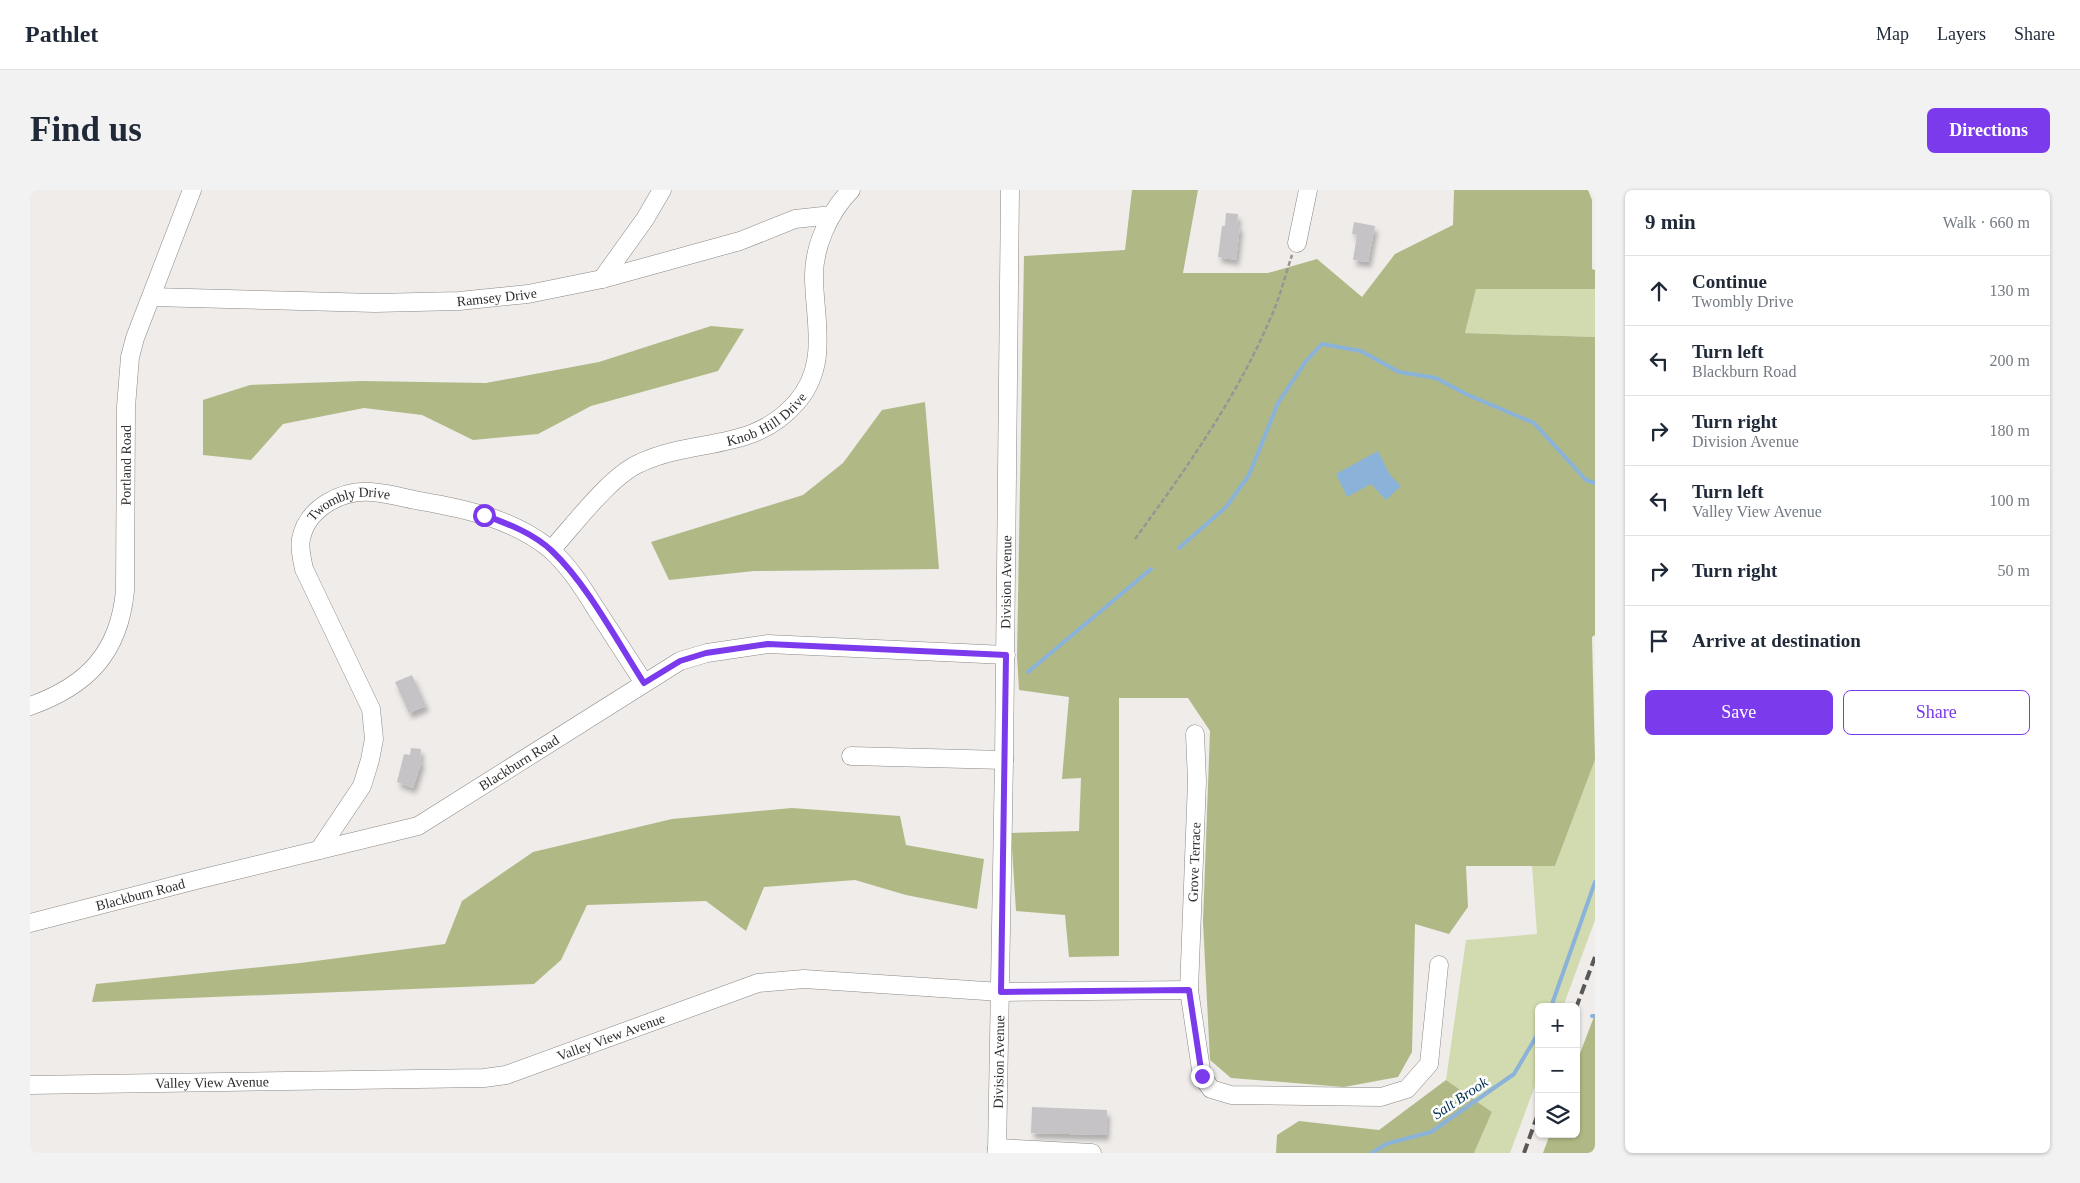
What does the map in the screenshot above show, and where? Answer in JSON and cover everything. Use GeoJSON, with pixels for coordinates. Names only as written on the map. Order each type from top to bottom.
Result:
{"type":"FeatureCollection","features":[{"type":"Feature","properties":{"kind":"street","name":"Portland Road"},"geometry":{"type":"LineString","coordinates":[[30,706],[60,694],[90,672],[112,642],[121,618],[125,591],[128,376],[134,338],[192,190]]}},
{"type":"Feature","properties":{"kind":"street"},"geometry":{"type":"LineString","coordinates":[[602,279],[645,219],[662,190]]}},
{"type":"Feature","properties":{"kind":"street","name":"Knob Hill Drive"},"geometry":{"type":"LineString","coordinates":[[551,550],[620,475],[639,463],[669,452],[746,438],[776,422],[797,402],[814,375],[819,345],[814,277],[819,244],[832,215],[851,190]]}},
{"type":"Feature","properties":{"kind":"street","name":"Division Avenue"},"geometry":{"type":"LineString","coordinates":[[997,1150],[1006,655],[1010,190]]}},
{"type":"Feature","properties":{"kind":"street"},"geometry":{"type":"LineString","coordinates":[[1297,243],[1308,190]]}},
{"type":"Feature","properties":{"kind":"street","name":"Ramsey Drive"},"geometry":{"type":"LineString","coordinates":[[151,296],[375,303],[459,301],[528,294],[602,279],[740,241],[795,219],[832,215]]}},
{"type":"Feature","properties":{"kind":"street","name":"Twombly Drive"},"geometry":{"type":"LineString","coordinates":[[318,850],[362,786],[374,739],[371,709],[304,569],[300,540],[312,516],[332,499],[370,492],[457,507],[484,515],[529,534],[551,550],[575,576],[644,683]]}},
{"type":"Feature","properties":{"kind":"street","name":"Blackburn Road"},"geometry":{"type":"LineString","coordinates":[[30,923],[418,826],[680,661],[706,653],[768,644],[1006,655]]}},
{"type":"Feature","properties":{"kind":"street","name":"Grove Terrace"},"geometry":{"type":"LineString","coordinates":[[1195,734],[1197,781],[1189,990],[1202,1076],[1211,1089],[1231,1096],[1381,1097],[1407,1088],[1429,1064],[1439,965]]}},
{"type":"Feature","properties":{"kind":"street"},"geometry":{"type":"LineString","coordinates":[[851,756],[1004,760]]}},
{"type":"Feature","properties":{"kind":"street","name":"Valley View Avenue"},"geometry":{"type":"LineString","coordinates":[[30,1085],[484,1078],[506,1075],[758,983],[804,979],[1001,992],[1189,990]]}},
{"type":"Feature","properties":{"kind":"street"},"geometry":{"type":"LineString","coordinates":[[997,1150],[1092,1153]]}},
{"type":"Feature","properties":{"kind":"path"},"geometry":{"type":"LineString","coordinates":[[1135,539],[1180,478],[1236,389],[1271,317],[1297,243]]}},
{"type":"Feature","properties":{"kind":"green space"},"geometry":{"type":"Polygon","coordinates":[[[1132,190],[1198,190],[1183,273],[1268,273],[1317,259],[1362,297],[1395,254],[1453,225],[1454,190],[1588,190],[1592,200],[1592,269],[1595,270],[1595,289],[1476,289],[1465,333],[1595,337],[1595,635],[1592,637],[1595,760],[1555,866],[1466,866],[1468,907],[1449,934],[1415,924],[1412,1052],[1398,1077],[1344,1087],[1231,1078],[1210,1060],[1203,922],[1210,731],[1188,698],[1119,698],[1119,956],[1069,957],[1065,915],[1016,911],[1011,833],[1079,831],[1081,778],[1062,779],[1069,697],[1019,690],[1017,656],[1024,256],[1125,250],[1132,190]]]}},
{"type":"Feature","properties":{"kind":"green space"},"geometry":{"type":"Polygon","coordinates":[[[1476,289],[1595,289],[1595,337],[1465,333],[1476,289]]]}},
{"type":"Feature","properties":{"kind":"green space"},"geometry":{"type":"Polygon","coordinates":[[[711,326],[744,329],[718,371],[591,406],[538,434],[473,440],[422,415],[364,408],[283,424],[251,460],[203,455],[203,400],[250,385],[362,381],[486,383],[599,362],[711,326]]]}},
{"type":"Feature","properties":{"kind":"green space"},"geometry":{"type":"Polygon","coordinates":[[[925,402],[939,569],[754,571],[669,580],[651,542],[803,495],[843,463],[882,410],[925,402]]]}},
{"type":"Feature","properties":{"kind":"green space"},"geometry":{"type":"Polygon","coordinates":[[[1595,760],[1595,920],[1564,1003],[1535,1003],[1535,1086],[1510,1153],[1474,1153],[1492,1112],[1446,1080],[1466,940],[1537,934],[1532,865],[1555,866],[1595,760]]]}},
{"type":"Feature","properties":{"kind":"green space"},"geometry":{"type":"Polygon","coordinates":[[[792,808],[900,816],[906,845],[984,859],[977,909],[906,895],[855,880],[764,887],[746,931],[706,901],[587,905],[561,960],[534,984],[92,1002],[96,984],[300,963],[445,944],[462,901],[533,852],[672,819],[792,808]]]}},
{"type":"Feature","properties":{"kind":"green space"},"geometry":{"type":"Polygon","coordinates":[[[1595,1014],[1595,1153],[1543,1153],[1549,1138],[1580,1138],[1580,1053],[1595,1014]]]}},
{"type":"Feature","properties":{"kind":"green space"},"geometry":{"type":"Polygon","coordinates":[[[1446,1080],[1492,1112],[1474,1153],[1276,1153],[1277,1135],[1299,1121],[1379,1130],[1446,1080]]]}},
{"type":"Feature","properties":{"kind":"water"},"geometry":{"type":"Polygon","coordinates":[[[1378,451],[1390,475],[1401,486],[1386,500],[1371,484],[1347,497],[1336,474],[1378,451]]]}},
{"type":"Feature","properties":{"kind":"building"},"geometry":{"type":"Polygon","coordinates":[[[1226,213],[1238,214],[1237,226],[1240,226],[1236,260],[1218,257],[1222,226],[1225,226],[1226,213]]]}},
{"type":"Feature","properties":{"kind":"building"},"geometry":{"type":"Polygon","coordinates":[[[1354,222],[1375,226],[1368,262],[1353,260],[1357,235],[1352,234],[1354,222]]]}},
{"type":"Feature","properties":{"kind":"building"},"geometry":{"type":"Polygon","coordinates":[[[412,675],[426,706],[409,713],[395,682],[412,675]]]}},
{"type":"Feature","properties":{"kind":"building"},"geometry":{"type":"Polygon","coordinates":[[[411,748],[421,749],[420,761],[422,761],[413,788],[397,782],[404,754],[410,755],[411,748]]]}},
{"type":"Feature","properties":{"kind":"building"},"geometry":{"type":"Polygon","coordinates":[[[1032,1107],[1107,1110],[1106,1135],[1031,1133],[1032,1107]]]}},
{"type":"Feature","properties":{"kind":"waterway"},"geometry":{"type":"LineString","coordinates":[[1179,548],[1226,507],[1249,475],[1278,403],[1306,361],[1322,344],[1361,351],[1399,372],[1436,378],[1468,395],[1534,423],[1586,480],[1595,483]]}},
{"type":"Feature","properties":{"kind":"waterway"},"geometry":{"type":"LineString","coordinates":[[1028,672],[1151,569]]}},
{"type":"Feature","properties":{"kind":"waterway","name":"Salt Brook"},"geometry":{"type":"LineString","coordinates":[[1552,1003],[1595,882]]}},
{"type":"Feature","properties":{"kind":"waterway","name":"Salt Brook"},"geometry":{"type":"LineString","coordinates":[[1372,1153],[1386,1144],[1431,1132],[1514,1074],[1535,1039]]}},
{"type":"Feature","properties":{"kind":"railway"},"geometry":{"type":"LineString","coordinates":[[1578,1003],[1595,957]]}},
{"type":"Feature","properties":{"kind":"railway"},"geometry":{"type":"LineString","coordinates":[[1524,1153],[1535,1122]]}},
{"type":"Feature","properties":{"kind":"route"},"geometry":{"type":"LineString","coordinates":[[484,515],[529,534],[551,550],[575,576],[644,683],[680,661],[736,647],[768,644],[1006,655],[1001,992],[1189,990],[1197,1032],[1202,1076]]}}]}
